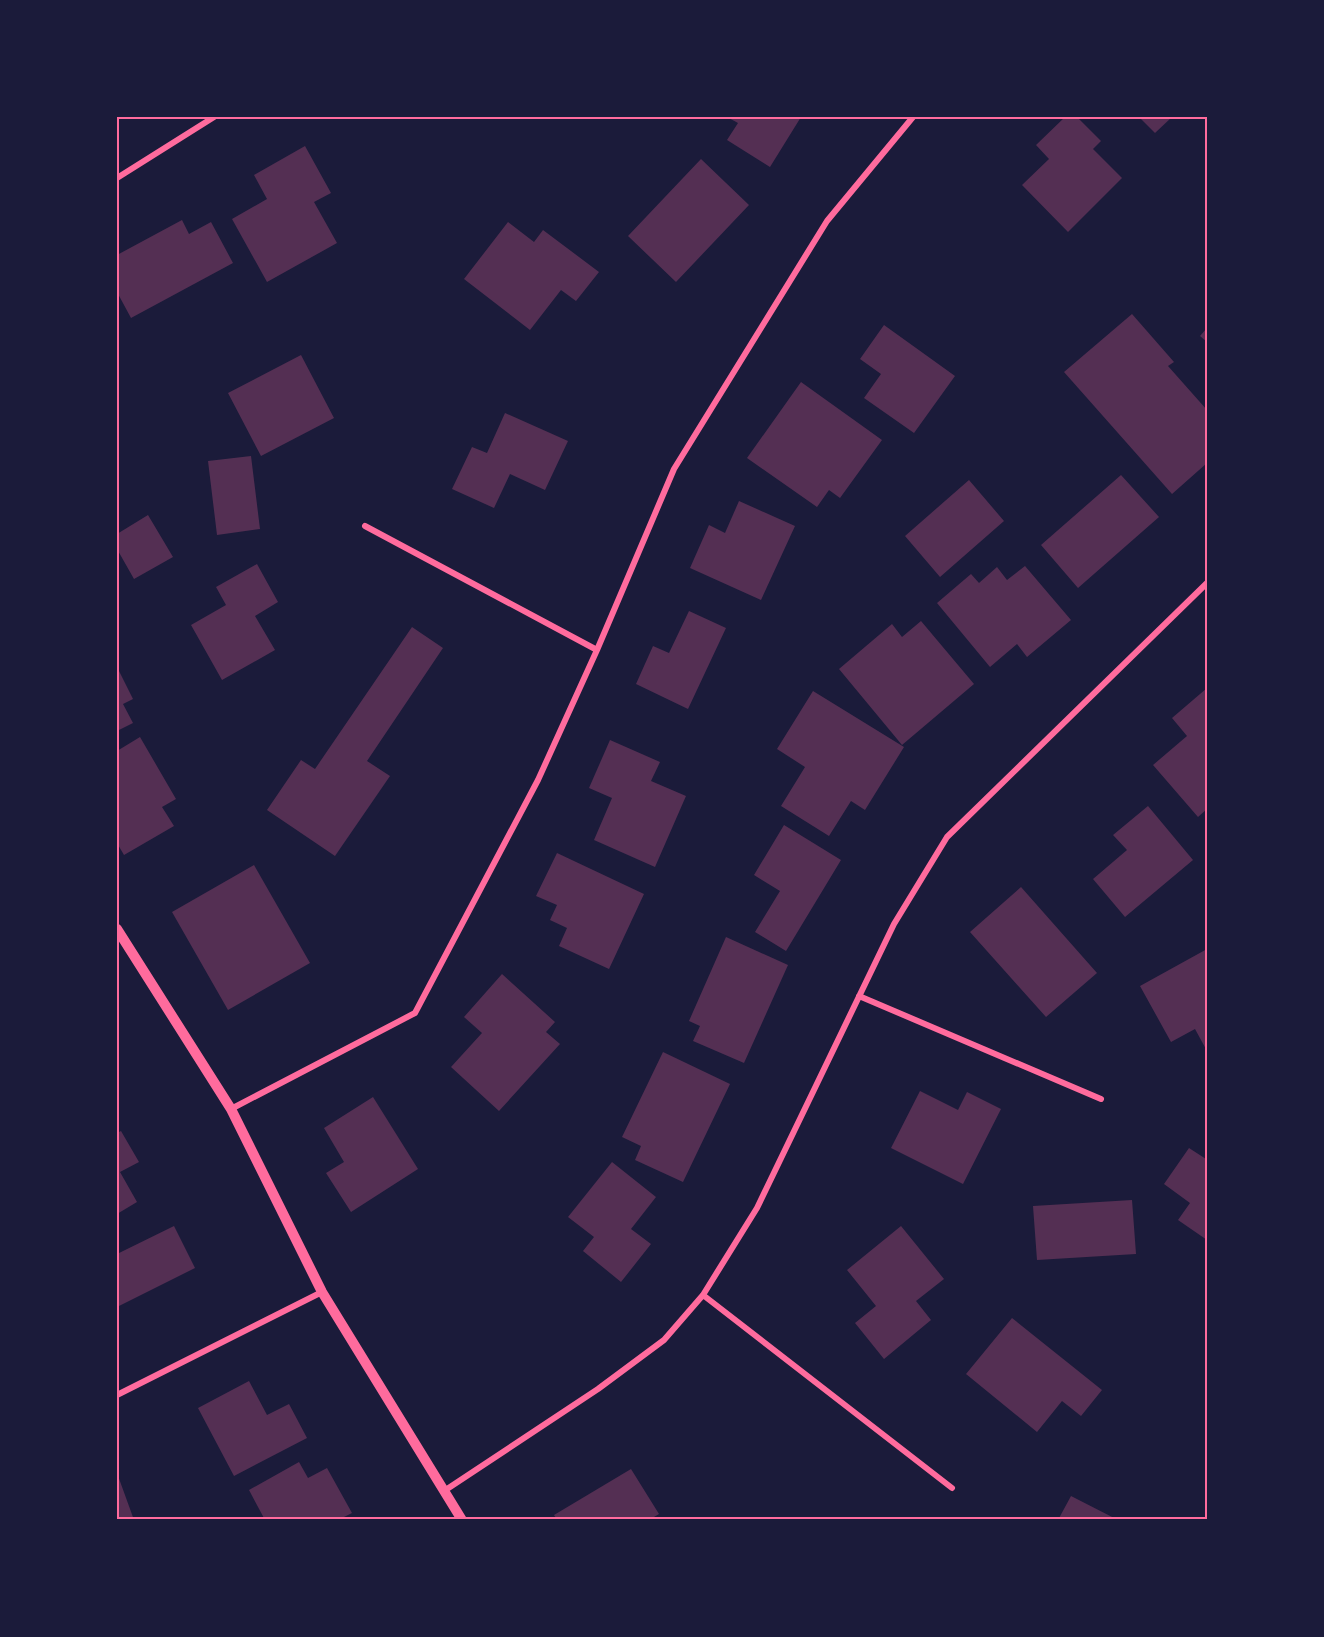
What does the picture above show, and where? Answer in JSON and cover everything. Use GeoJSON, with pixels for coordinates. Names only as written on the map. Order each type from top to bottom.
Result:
{"type":"FeatureCollection","features":[{"type":"Feature","properties":{"kind":"street"},"geometry":{"type":"LineString","coordinates":[[117,178],[214,117]]}},
{"type":"Feature","properties":{"kind":"street"},"geometry":{"type":"LineString","coordinates":[[231,1109],[415,1013],[538,780],[597,650],[674,469],[827,221],[913,117]]}},
{"type":"Feature","properties":{"kind":"street"},"geometry":{"type":"LineString","coordinates":[[366,526],[597,650]]}},
{"type":"Feature","properties":{"kind":"street"},"geometry":{"type":"LineString","coordinates":[[444,1491],[598,1389],[664,1340],[703,1295],[757,1208],[894,924],[947,837],[1207,583]]}},
{"type":"Feature","properties":{"kind":"street"},"geometry":{"type":"LineString","coordinates":[[117,929],[231,1109],[322,1292],[462,1520]]}},
{"type":"Feature","properties":{"kind":"street"},"geometry":{"type":"LineString","coordinates":[[859,996],[1101,1099]]}},
{"type":"Feature","properties":{"kind":"street"},"geometry":{"type":"LineString","coordinates":[[117,1395],[322,1292]]}},
{"type":"Feature","properties":{"kind":"street"},"geometry":{"type":"LineString","coordinates":[[703,1295],[952,1488]]}},
{"type":"Feature","properties":{"kind":"building"},"geometry":{"type":"Polygon","coordinates":[[[727,117],[801,117],[770,167],[727,140],[738,123],[727,117]]]}},
{"type":"Feature","properties":{"kind":"building"},"geometry":{"type":"Polygon","coordinates":[[[1065,117],[1077,117],[1101,141],[1093,149],[1122,178],[1068,232],[1022,185],[1049,159],[1036,145],[1065,117]]]}},
{"type":"Feature","properties":{"kind":"building"},"geometry":{"type":"Polygon","coordinates":[[[1139,117],[1172,117],[1155,133],[1139,117]]]}},
{"type":"Feature","properties":{"kind":"building"},"geometry":{"type":"Polygon","coordinates":[[[305,146],[331,193],[314,202],[337,243],[267,282],[232,219],[267,199],[254,175],[305,146]]]}},
{"type":"Feature","properties":{"kind":"building"},"geometry":{"type":"Polygon","coordinates":[[[701,159],[749,205],[676,282],[628,236],[701,159]]]}},
{"type":"Feature","properties":{"kind":"building"},"geometry":{"type":"Polygon","coordinates":[[[182,220],[189,234],[211,222],[233,263],[131,318],[117,292],[117,255],[182,220]]]}},
{"type":"Feature","properties":{"kind":"building"},"geometry":{"type":"Polygon","coordinates":[[[508,222],[534,242],[543,230],[599,272],[576,301],[561,290],[530,330],[464,279],[508,222]]]}},
{"type":"Feature","properties":{"kind":"building"},"geometry":{"type":"Polygon","coordinates":[[[1132,314],[1174,362],[1168,366],[1207,410],[1207,463],[1172,494],[1064,372],[1132,314]]]}},
{"type":"Feature","properties":{"kind":"building"},"geometry":{"type":"Polygon","coordinates":[[[884,325],[955,376],[914,433],[864,398],[881,374],[860,359],[884,325]]]}},
{"type":"Feature","properties":{"kind":"building"},"geometry":{"type":"Polygon","coordinates":[[[1207,328],[1207,342],[1200,336],[1207,328]]]}},
{"type":"Feature","properties":{"kind":"building"},"geometry":{"type":"Polygon","coordinates":[[[301,355],[334,418],[261,456],[228,393],[301,355]]]}},
{"type":"Feature","properties":{"kind":"building"},"geometry":{"type":"Polygon","coordinates":[[[801,382],[882,440],[840,498],[829,490],[817,507],[747,458],[801,382]]]}},
{"type":"Feature","properties":{"kind":"building"},"geometry":{"type":"Polygon","coordinates":[[[505,413],[568,441],[545,490],[510,474],[494,508],[452,489],[472,447],[487,453],[505,413]]]}},
{"type":"Feature","properties":{"kind":"building"},"geometry":{"type":"Polygon","coordinates":[[[251,456],[260,529],[217,535],[208,461],[251,456]]]}},
{"type":"Feature","properties":{"kind":"building"},"geometry":{"type":"Polygon","coordinates":[[[1121,475],[1159,517],[1078,588],[1041,545],[1121,475]]]}},
{"type":"Feature","properties":{"kind":"building"},"geometry":{"type":"Polygon","coordinates":[[[969,480],[1004,521],[940,577],[905,536],[969,480]]]}},
{"type":"Feature","properties":{"kind":"building"},"geometry":{"type":"Polygon","coordinates":[[[739,501],[795,526],[761,600],[690,568],[709,525],[725,533],[739,501]]]}},
{"type":"Feature","properties":{"kind":"building"},"geometry":{"type":"Polygon","coordinates":[[[148,515],[173,557],[134,579],[117,549],[117,534],[148,515]]]}},
{"type":"Feature","properties":{"kind":"building"},"geometry":{"type":"Polygon","coordinates":[[[257,564],[278,602],[255,616],[275,650],[222,680],[191,625],[226,605],[216,587],[257,564]]]}},
{"type":"Feature","properties":{"kind":"building"},"geometry":{"type":"Polygon","coordinates":[[[1025,566],[1071,620],[1027,657],[1017,644],[990,667],[937,603],[971,574],[979,583],[997,567],[1007,580],[1025,566]]]}},
{"type":"Feature","properties":{"kind":"building"},"geometry":{"type":"Polygon","coordinates":[[[689,611],[726,628],[688,709],[636,684],[653,646],[669,653],[689,611]]]}},
{"type":"Feature","properties":{"kind":"building"},"geometry":{"type":"Polygon","coordinates":[[[921,621],[974,684],[902,745],[839,669],[892,624],[902,637],[921,621]]]}},
{"type":"Feature","properties":{"kind":"building"},"geometry":{"type":"Polygon","coordinates":[[[412,627],[443,648],[367,761],[390,776],[335,856],[267,810],[301,760],[315,769],[412,627]]]}},
{"type":"Feature","properties":{"kind":"building"},"geometry":{"type":"Polygon","coordinates":[[[117,667],[133,699],[123,704],[133,723],[117,731],[117,667]]]}},
{"type":"Feature","properties":{"kind":"building"},"geometry":{"type":"Polygon","coordinates":[[[1207,688],[1207,809],[1198,817],[1153,765],[1187,736],[1172,718],[1207,688]]]}},
{"type":"Feature","properties":{"kind":"building"},"geometry":{"type":"Polygon","coordinates":[[[813,691],[904,747],[865,810],[851,801],[829,836],[781,806],[805,767],[777,749],[813,691]]]}},
{"type":"Feature","properties":{"kind":"building"},"geometry":{"type":"Polygon","coordinates":[[[140,737],[176,799],[162,807],[174,826],[124,855],[117,843],[117,751],[140,737]]]}},
{"type":"Feature","properties":{"kind":"building"},"geometry":{"type":"Polygon","coordinates":[[[610,740],[660,762],[651,781],[686,796],[655,867],[594,840],[612,798],[589,788],[610,740]]]}},
{"type":"Feature","properties":{"kind":"building"},"geometry":{"type":"Polygon","coordinates":[[[1148,806],[1193,860],[1125,917],[1093,879],[1127,850],[1113,835],[1148,806]]]}},
{"type":"Feature","properties":{"kind":"building"},"geometry":{"type":"Polygon","coordinates":[[[784,825],[841,860],[786,951],[755,932],[780,891],[754,875],[784,825]]]}},
{"type":"Feature","properties":{"kind":"building"},"geometry":{"type":"Polygon","coordinates":[[[557,853],[644,894],[609,969],[559,946],[567,928],[550,920],[557,905],[536,896],[557,853]]]}},
{"type":"Feature","properties":{"kind":"building"},"geometry":{"type":"Polygon","coordinates":[[[254,865],[310,963],[228,1010],[172,912],[254,865]]]}},
{"type":"Feature","properties":{"kind":"building"},"geometry":{"type":"Polygon","coordinates":[[[1021,887],[1097,973],[1046,1017],[970,932],[1021,887]]]}},
{"type":"Feature","properties":{"kind":"building"},"geometry":{"type":"Polygon","coordinates":[[[726,937],[788,965],[744,1063],[693,1041],[700,1026],[689,1021],[726,937]]]}},
{"type":"Feature","properties":{"kind":"building"},"geometry":{"type":"Polygon","coordinates":[[[1207,949],[1207,1051],[1195,1029],[1171,1042],[1140,986],[1207,949]]]}},
{"type":"Feature","properties":{"kind":"building"},"geometry":{"type":"Polygon","coordinates":[[[502,974],[555,1022],[546,1032],[560,1044],[499,1111],[451,1067],[482,1033],[464,1017],[502,974]]]}},
{"type":"Feature","properties":{"kind":"building"},"geometry":{"type":"Polygon","coordinates":[[[663,1052],[730,1084],[683,1182],[635,1160],[641,1146],[622,1137],[663,1052]]]}},
{"type":"Feature","properties":{"kind":"building"},"geometry":{"type":"Polygon","coordinates":[[[920,1091],[958,1110],[967,1092],[1001,1109],[963,1184],[891,1148],[920,1091]]]}},
{"type":"Feature","properties":{"kind":"building"},"geometry":{"type":"Polygon","coordinates":[[[373,1097],[418,1169],[351,1212],[326,1173],[344,1162],[324,1128],[373,1097]]]}},
{"type":"Feature","properties":{"kind":"building"},"geometry":{"type":"Polygon","coordinates":[[[121,1131],[139,1162],[120,1172],[137,1202],[117,1214],[117,1133],[121,1131]]]}},
{"type":"Feature","properties":{"kind":"building"},"geometry":{"type":"Polygon","coordinates":[[[1189,1148],[1206,1159],[1207,1157],[1207,1240],[1178,1220],[1190,1203],[1164,1184],[1189,1148]]]}},
{"type":"Feature","properties":{"kind":"building"},"geometry":{"type":"Polygon","coordinates":[[[612,1162],[656,1197],[631,1229],[651,1244],[621,1282],[583,1251],[594,1237],[568,1217],[612,1162]]]}},
{"type":"Feature","properties":{"kind":"building"},"geometry":{"type":"Polygon","coordinates":[[[1132,1200],[1136,1254],[1037,1260],[1033,1206],[1132,1200]]]}},
{"type":"Feature","properties":{"kind":"building"},"geometry":{"type":"Polygon","coordinates":[[[174,1226],[195,1268],[117,1307],[117,1254],[174,1226]]]}},
{"type":"Feature","properties":{"kind":"building"},"geometry":{"type":"Polygon","coordinates":[[[901,1226],[944,1279],[916,1301],[931,1320],[884,1359],[855,1323],[876,1306],[847,1270],[901,1226]]]}},
{"type":"Feature","properties":{"kind":"building"},"geometry":{"type":"Polygon","coordinates":[[[1012,1318],[1102,1390],[1081,1416],[1062,1401],[1037,1432],[966,1374],[1012,1318]]]}},
{"type":"Feature","properties":{"kind":"building"},"geometry":{"type":"Polygon","coordinates":[[[249,1381],[267,1415],[289,1404],[307,1438],[234,1476],[198,1408],[249,1381]]]}},
{"type":"Feature","properties":{"kind":"building"},"geometry":{"type":"Polygon","coordinates":[[[299,1462],[308,1478],[327,1468],[352,1513],[338,1520],[265,1520],[249,1490],[299,1462]]]}},
{"type":"Feature","properties":{"kind":"building"},"geometry":{"type":"Polygon","coordinates":[[[631,1469],[659,1514],[649,1520],[557,1520],[554,1515],[631,1469]]]}},
{"type":"Feature","properties":{"kind":"building"},"geometry":{"type":"Polygon","coordinates":[[[117,1473],[134,1520],[117,1520],[117,1473]]]}},
{"type":"Feature","properties":{"kind":"building"},"geometry":{"type":"Polygon","coordinates":[[[1071,1496],[1118,1520],[1058,1520],[1071,1496]]]}}]}
